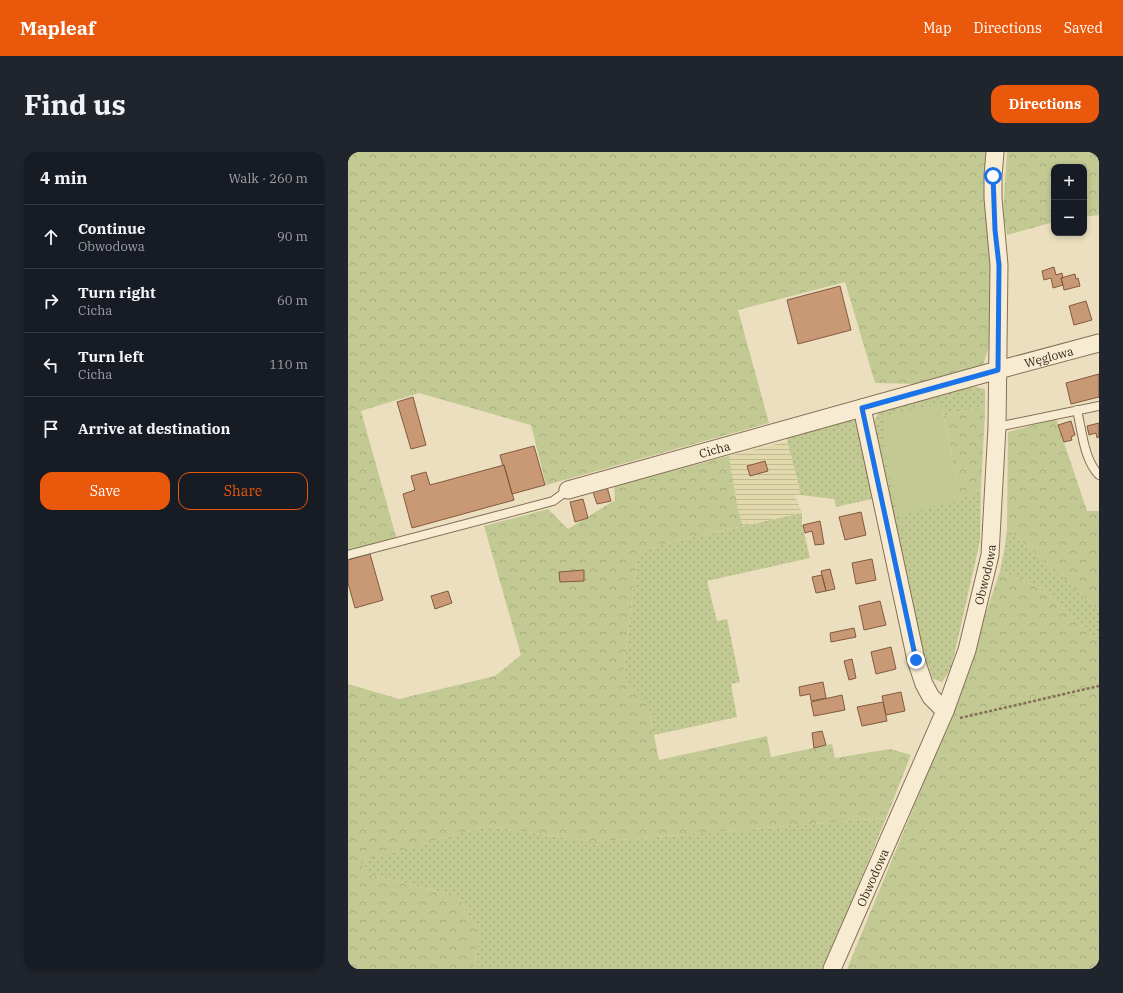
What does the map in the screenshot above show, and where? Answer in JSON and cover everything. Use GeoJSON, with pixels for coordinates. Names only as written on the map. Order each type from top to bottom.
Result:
{"type":"FeatureCollection","features":[{"type":"Feature","properties":{"kind":"street","name":"Obwodowa"},"geometry":{"type":"LineString","coordinates":[[832,969],[942,716],[967,650],[990,555],[997,427],[998,370],[999,265],[993,198],[995,152]]}},
{"type":"Feature","properties":{"kind":"street","name":"Węglowa"},"geometry":{"type":"LineString","coordinates":[[998,370],[1099,343]]}},
{"type":"Feature","properties":{"kind":"street","name":"Cicha"},"geometry":{"type":"LineString","coordinates":[[568,490],[998,370]]}},
{"type":"Feature","properties":{"kind":"street"},"geometry":{"type":"LineString","coordinates":[[862,408],[916,660],[924,684],[942,716]]}},
{"type":"Feature","properties":{"kind":"lane"},"geometry":{"type":"LineString","coordinates":[[997,427],[1099,406]]}},
{"type":"Feature","properties":{"kind":"lane"},"geometry":{"type":"LineString","coordinates":[[1077,410],[1088,458],[1093,469],[1099,475]]}},
{"type":"Feature","properties":{"kind":"lane"},"geometry":{"type":"LineString","coordinates":[[348,555],[553,501],[568,490]]}},
{"type":"Feature","properties":{"kind":"path"},"geometry":{"type":"LineString","coordinates":[[942,716],[1099,686]]}},
{"type":"Feature","properties":{"kind":"shaded area"},"geometry":{"type":"Polygon","coordinates":[[[788,441],[800,495],[795,495],[802,513],[743,526],[737,505],[729,456],[788,441]]]}},
{"type":"Feature","properties":{"kind":"green space"},"geometry":{"type":"Polygon","coordinates":[[[348,152],[991,152],[992,285],[989,346],[983,365],[969,372],[923,384],[875,383],[845,282],[738,310],[769,423],[546,485],[531,425],[419,393],[361,411],[397,540],[348,553],[348,152]]]}},
{"type":"Feature","properties":{"kind":"green space"},"geometry":{"type":"Polygon","coordinates":[[[1007,152],[1099,152],[1099,215],[1087,217],[1087,164],[1051,164],[1051,223],[1007,235],[1003,212],[1007,152]]]}},
{"type":"Feature","properties":{"kind":"green space"},"geometry":{"type":"Polygon","coordinates":[[[976,387],[985,389],[985,406],[944,416],[941,403],[960,500],[981,488],[980,541],[951,669],[942,682],[933,679],[920,641],[872,430],[876,417],[882,410],[956,389],[976,387]]]}},
{"type":"Feature","properties":{"kind":"green space"},"geometry":{"type":"Polygon","coordinates":[[[941,403],[960,500],[898,516],[884,447],[884,416],[941,403]]]}},
{"type":"Feature","properties":{"kind":"green space"},"geometry":{"type":"Polygon","coordinates":[[[985,406],[981,488],[960,500],[944,416],[985,406]]]}},
{"type":"Feature","properties":{"kind":"green space"},"geometry":{"type":"Polygon","coordinates":[[[856,418],[875,496],[872,499],[836,507],[834,499],[800,495],[786,436],[856,418]]]}},
{"type":"Feature","properties":{"kind":"green space"},"geometry":{"type":"Polygon","coordinates":[[[1056,419],[1087,511],[1099,511],[1099,610],[1007,528],[1008,432],[1056,419]]]}},
{"type":"Feature","properties":{"kind":"green space"},"geometry":{"type":"Polygon","coordinates":[[[729,456],[737,505],[743,526],[668,543],[647,550],[637,560],[624,667],[626,679],[641,694],[649,710],[659,760],[767,736],[771,757],[832,744],[835,758],[890,749],[911,755],[886,818],[594,842],[487,826],[360,862],[367,874],[458,896],[479,932],[474,969],[348,969],[348,684],[399,699],[495,676],[521,655],[484,526],[548,509],[568,529],[615,500],[614,486],[729,456]]]}},
{"type":"Feature","properties":{"kind":"green space"},"geometry":{"type":"Polygon","coordinates":[[[802,513],[802,524],[810,558],[707,581],[717,621],[727,619],[740,682],[731,684],[737,717],[654,735],[649,710],[626,679],[624,667],[637,560],[647,550],[668,543],[802,513]]]}},
{"type":"Feature","properties":{"kind":"green space"},"geometry":{"type":"Polygon","coordinates":[[[1007,528],[1099,610],[1099,640],[1039,587],[1000,571],[1007,528]]]}},
{"type":"Feature","properties":{"kind":"green space"},"geometry":{"type":"Polygon","coordinates":[[[1000,571],[1039,587],[1099,640],[1099,969],[847,969],[952,714],[1000,571]]]}},
{"type":"Feature","properties":{"kind":"green space"},"geometry":{"type":"Polygon","coordinates":[[[886,818],[824,969],[474,969],[479,932],[458,896],[367,874],[359,862],[487,826],[594,842],[886,818]]]}},
{"type":"Feature","properties":{"kind":"building"},"geometry":{"type":"Polygon","coordinates":[[[1054,267],[1056,275],[1062,273],[1063,278],[1061,278],[1063,285],[1053,288],[1051,278],[1044,280],[1042,271],[1054,267]]]}},
{"type":"Feature","properties":{"kind":"building"},"geometry":{"type":"Polygon","coordinates":[[[1075,274],[1076,279],[1078,278],[1080,286],[1064,290],[1061,278],[1075,274]]]}},
{"type":"Feature","properties":{"kind":"building"},"geometry":{"type":"Polygon","coordinates":[[[840,286],[851,330],[798,344],[787,300],[840,286]]]}},
{"type":"Feature","properties":{"kind":"building"},"geometry":{"type":"Polygon","coordinates":[[[1086,301],[1092,320],[1074,325],[1069,306],[1086,301]]]}},
{"type":"Feature","properties":{"kind":"building"},"geometry":{"type":"Polygon","coordinates":[[[1099,374],[1099,397],[1071,404],[1066,383],[1099,374]]]}},
{"type":"Feature","properties":{"kind":"building"},"geometry":{"type":"Polygon","coordinates":[[[413,397],[426,445],[411,449],[397,402],[413,397]]]}},
{"type":"Feature","properties":{"kind":"building"},"geometry":{"type":"Polygon","coordinates":[[[1071,421],[1075,435],[1071,437],[1072,440],[1064,442],[1058,425],[1071,421]]]}},
{"type":"Feature","properties":{"kind":"building"},"geometry":{"type":"Polygon","coordinates":[[[1099,423],[1099,437],[1097,438],[1096,433],[1089,435],[1087,426],[1099,423]]]}},
{"type":"Feature","properties":{"kind":"building"},"geometry":{"type":"Polygon","coordinates":[[[534,446],[545,485],[512,494],[500,455],[534,446]]]}},
{"type":"Feature","properties":{"kind":"building"},"geometry":{"type":"Polygon","coordinates":[[[765,461],[768,471],[750,476],[747,466],[765,461]]]}},
{"type":"Feature","properties":{"kind":"building"},"geometry":{"type":"Polygon","coordinates":[[[504,465],[514,500],[412,528],[403,494],[415,490],[411,476],[426,472],[430,485],[504,465]]]}},
{"type":"Feature","properties":{"kind":"building"},"geometry":{"type":"Polygon","coordinates":[[[607,487],[611,501],[597,504],[593,492],[607,487]]]}},
{"type":"Feature","properties":{"kind":"building"},"geometry":{"type":"Polygon","coordinates":[[[583,499],[588,518],[575,522],[570,502],[583,499]]]}},
{"type":"Feature","properties":{"kind":"building"},"geometry":{"type":"Polygon","coordinates":[[[861,512],[866,535],[845,540],[839,517],[861,512]]]}},
{"type":"Feature","properties":{"kind":"building"},"geometry":{"type":"Polygon","coordinates":[[[820,521],[824,544],[815,545],[812,531],[805,533],[803,525],[820,521]]]}},
{"type":"Feature","properties":{"kind":"building"},"geometry":{"type":"Polygon","coordinates":[[[370,554],[383,600],[355,608],[348,583],[348,560],[370,554]]]}},
{"type":"Feature","properties":{"kind":"building"},"geometry":{"type":"Polygon","coordinates":[[[872,559],[876,580],[856,584],[852,563],[872,559]]]}},
{"type":"Feature","properties":{"kind":"building"},"geometry":{"type":"Polygon","coordinates":[[[830,569],[835,589],[826,591],[821,571],[830,569]]]}},
{"type":"Feature","properties":{"kind":"building"},"geometry":{"type":"Polygon","coordinates":[[[584,570],[584,581],[560,582],[559,572],[584,570]]]}},
{"type":"Feature","properties":{"kind":"building"},"geometry":{"type":"Polygon","coordinates":[[[822,575],[826,591],[816,593],[812,577],[822,575]]]}},
{"type":"Feature","properties":{"kind":"building"},"geometry":{"type":"Polygon","coordinates":[[[448,591],[452,603],[435,609],[431,596],[448,591]]]}},
{"type":"Feature","properties":{"kind":"building"},"geometry":{"type":"Polygon","coordinates":[[[880,601],[886,625],[864,630],[859,606],[880,601]]]}},
{"type":"Feature","properties":{"kind":"building"},"geometry":{"type":"Polygon","coordinates":[[[854,628],[856,637],[831,642],[830,633],[854,628]]]}},
{"type":"Feature","properties":{"kind":"building"},"geometry":{"type":"Polygon","coordinates":[[[891,647],[896,669],[876,674],[871,652],[891,647]]]}},
{"type":"Feature","properties":{"kind":"building"},"geometry":{"type":"Polygon","coordinates":[[[852,659],[856,678],[849,680],[844,661],[852,659]]]}},
{"type":"Feature","properties":{"kind":"building"},"geometry":{"type":"Polygon","coordinates":[[[823,682],[826,698],[811,701],[810,694],[800,696],[799,687],[823,682]]]}},
{"type":"Feature","properties":{"kind":"building"},"geometry":{"type":"Polygon","coordinates":[[[901,692],[905,711],[886,715],[882,696],[901,692]]]}},
{"type":"Feature","properties":{"kind":"building"},"geometry":{"type":"Polygon","coordinates":[[[842,695],[845,710],[814,716],[811,702],[842,695]]]}},
{"type":"Feature","properties":{"kind":"building"},"geometry":{"type":"Polygon","coordinates":[[[883,702],[887,721],[862,726],[857,707],[883,702]]]}},
{"type":"Feature","properties":{"kind":"building"},"geometry":{"type":"Polygon","coordinates":[[[822,731],[826,745],[814,748],[812,733],[822,731]]]}},
{"type":"Feature","properties":{"kind":"route"},"geometry":{"type":"LineString","coordinates":[[916,660],[862,408],[998,370],[999,265],[995,230],[993,176]]}}]}
